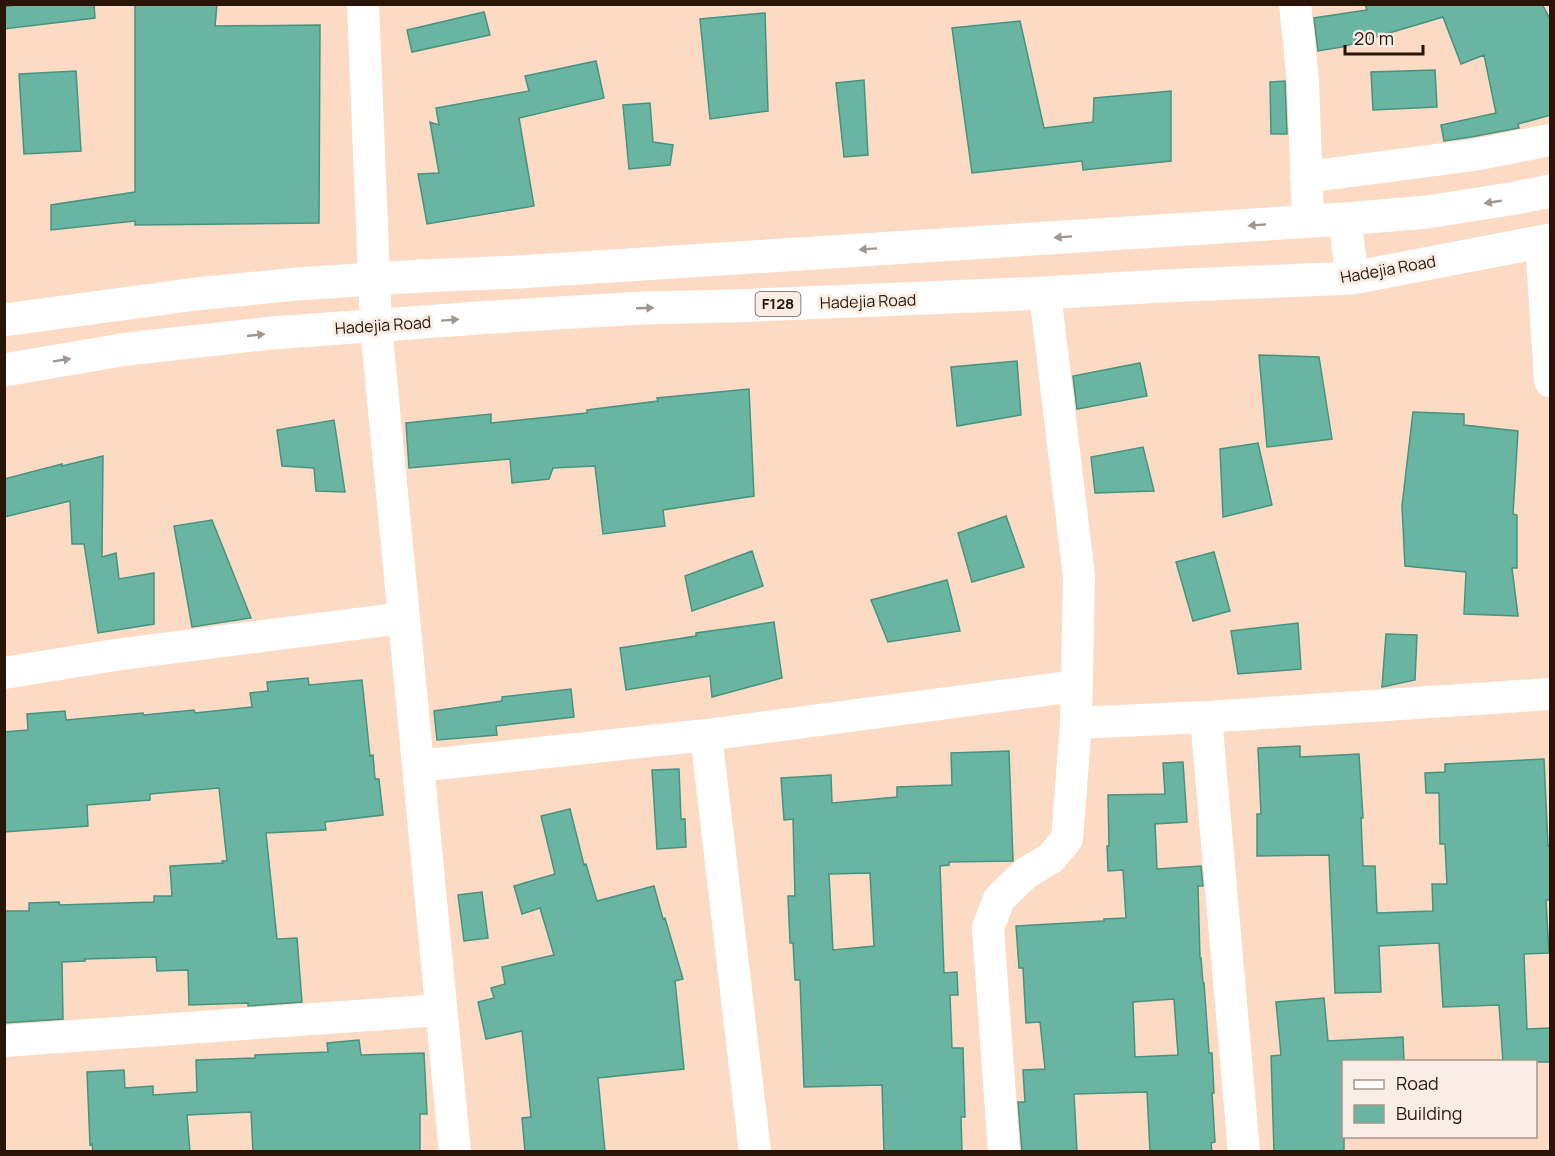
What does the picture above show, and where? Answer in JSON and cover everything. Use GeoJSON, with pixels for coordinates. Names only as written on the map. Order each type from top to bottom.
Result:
{"type":"FeatureCollection","features":[{"type":"Feature","properties":{"kind":"main road"},"geometry":{"type":"LineString","coordinates":[[4,320],[196,294],[297,284],[1345,219],[1427,212],[1551,191]]}},
{"type":"Feature","properties":{"kind":"main road"},"geometry":{"type":"LineString","coordinates":[[1345,219],[1352,278]]}},
{"type":"Feature","properties":{"kind":"main road","name":"Hadejia Road"},"geometry":{"type":"LineString","coordinates":[[4,370],[127,349],[272,333],[642,308],[1045,293],[1352,278],[1546,240]]}},
{"type":"Feature","properties":{"kind":"street"},"geometry":{"type":"LineString","coordinates":[[363,4],[376,326],[455,1152]]}},
{"type":"Feature","properties":{"kind":"street"},"geometry":{"type":"LineString","coordinates":[[1295,4],[1303,82],[1308,221]]}},
{"type":"Feature","properties":{"kind":"street"},"geometry":{"type":"LineString","coordinates":[[1306,177],[1474,155],[1551,140]]}},
{"type":"Feature","properties":{"kind":"street"},"geometry":{"type":"LineString","coordinates":[[1546,240],[1551,381]]}},
{"type":"Feature","properties":{"kind":"street"},"geometry":{"type":"LineString","coordinates":[[1004,1152],[988,928],[999,899],[1026,873],[1052,858],[1067,839],[1076,723],[1079,577],[1045,293]]}},
{"type":"Feature","properties":{"kind":"street"},"geometry":{"type":"LineString","coordinates":[[4,673],[116,655],[403,618]]}},
{"type":"Feature","properties":{"kind":"street"},"geometry":{"type":"LineString","coordinates":[[418,766],[706,735],[1076,686]]}},
{"type":"Feature","properties":{"kind":"street"},"geometry":{"type":"LineString","coordinates":[[1076,723],[1206,717],[1551,694]]}},
{"type":"Feature","properties":{"kind":"street"},"geometry":{"type":"LineString","coordinates":[[1206,717],[1244,1152]]}},
{"type":"Feature","properties":{"kind":"street"},"geometry":{"type":"LineString","coordinates":[[706,735],[755,1152]]}},
{"type":"Feature","properties":{"kind":"street"},"geometry":{"type":"LineString","coordinates":[[4,1041],[441,1010]]}},
{"type":"Feature","properties":{"kind":"building"},"geometry":{"type":"Polygon","coordinates":[[[21,4],[94,4],[95,18],[4,29],[4,7],[21,4]]]}},
{"type":"Feature","properties":{"kind":"building"},"geometry":{"type":"Polygon","coordinates":[[[135,4],[217,4],[215,26],[320,25],[319,223],[135,225],[135,221],[51,230],[51,205],[135,192],[135,4]]]}},
{"type":"Feature","properties":{"kind":"building"},"geometry":{"type":"Polygon","coordinates":[[[1365,4],[1542,4],[1551,21],[1551,115],[1518,124],[1519,128],[1444,141],[1441,125],[1496,113],[1484,55],[1461,64],[1443,17],[1342,47],[1318,51],[1314,18],[1367,10],[1365,4]]]}},
{"type":"Feature","properties":{"kind":"building"},"geometry":{"type":"Polygon","coordinates":[[[484,12],[490,35],[412,52],[407,30],[484,12]]]}},
{"type":"Feature","properties":{"kind":"building"},"geometry":{"type":"Polygon","coordinates":[[[765,13],[768,111],[710,119],[700,19],[765,13]]]}},
{"type":"Feature","properties":{"kind":"building"},"geometry":{"type":"Polygon","coordinates":[[[1020,21],[1044,128],[1093,122],[1094,98],[1171,91],[1171,161],[1083,170],[1082,161],[972,173],[952,28],[1020,21]]]}},
{"type":"Feature","properties":{"kind":"building"},"geometry":{"type":"Polygon","coordinates":[[[596,61],[604,98],[519,118],[534,206],[427,224],[418,174],[439,173],[430,122],[439,125],[436,108],[529,91],[525,76],[596,61]]]}},
{"type":"Feature","properties":{"kind":"building"},"geometry":{"type":"Polygon","coordinates":[[[1435,70],[1437,107],[1373,110],[1371,72],[1435,70]]]}},
{"type":"Feature","properties":{"kind":"building"},"geometry":{"type":"Polygon","coordinates":[[[76,71],[81,151],[24,154],[19,74],[76,71]]]}},
{"type":"Feature","properties":{"kind":"building"},"geometry":{"type":"Polygon","coordinates":[[[864,80],[868,155],[844,157],[836,83],[864,80]]]}},
{"type":"Feature","properties":{"kind":"building"},"geometry":{"type":"Polygon","coordinates":[[[1285,81],[1287,134],[1271,134],[1270,82],[1285,81]]]}},
{"type":"Feature","properties":{"kind":"building"},"geometry":{"type":"Polygon","coordinates":[[[650,103],[653,142],[673,145],[670,165],[629,169],[623,105],[650,103]]]}},
{"type":"Feature","properties":{"kind":"building"},"geometry":{"type":"Polygon","coordinates":[[[1259,355],[1319,357],[1332,439],[1267,447],[1259,355]]]}},
{"type":"Feature","properties":{"kind":"building"},"geometry":{"type":"Polygon","coordinates":[[[1017,361],[1021,415],[957,426],[951,367],[1017,361]]]}},
{"type":"Feature","properties":{"kind":"building"},"geometry":{"type":"Polygon","coordinates":[[[1140,363],[1147,396],[1077,409],[1073,376],[1140,363]]]}},
{"type":"Feature","properties":{"kind":"building"},"geometry":{"type":"Polygon","coordinates":[[[749,389],[754,496],[663,510],[665,526],[603,534],[595,466],[553,468],[549,479],[512,483],[510,459],[409,468],[406,423],[491,414],[491,423],[587,413],[587,410],[658,401],[657,398],[749,389]]]}},
{"type":"Feature","properties":{"kind":"building"},"geometry":{"type":"Polygon","coordinates":[[[1413,412],[1464,414],[1464,425],[1518,431],[1513,514],[1517,515],[1517,568],[1512,568],[1518,616],[1464,614],[1466,572],[1405,566],[1402,506],[1413,412]]]}},
{"type":"Feature","properties":{"kind":"building"},"geometry":{"type":"Polygon","coordinates":[[[334,420],[345,492],[316,491],[314,468],[282,466],[277,430],[334,420]]]}},
{"type":"Feature","properties":{"kind":"building"},"geometry":{"type":"Polygon","coordinates":[[[1258,443],[1272,505],[1223,517],[1220,449],[1258,443]]]}},
{"type":"Feature","properties":{"kind":"building"},"geometry":{"type":"Polygon","coordinates":[[[1143,447],[1154,491],[1095,493],[1091,457],[1143,447]]]}},
{"type":"Feature","properties":{"kind":"building"},"geometry":{"type":"Polygon","coordinates":[[[103,456],[102,557],[116,553],[119,579],[154,573],[154,624],[98,633],[84,544],[72,544],[70,501],[4,517],[4,479],[103,456]]]}},
{"type":"Feature","properties":{"kind":"building"},"geometry":{"type":"Polygon","coordinates":[[[1006,516],[1024,567],[972,582],[958,533],[1006,516]]]}},
{"type":"Feature","properties":{"kind":"building"},"geometry":{"type":"Polygon","coordinates":[[[212,520],[251,618],[192,627],[174,526],[212,520]]]}},
{"type":"Feature","properties":{"kind":"building"},"geometry":{"type":"Polygon","coordinates":[[[752,551],[763,586],[692,611],[685,576],[752,551]]]}},
{"type":"Feature","properties":{"kind":"building"},"geometry":{"type":"Polygon","coordinates":[[[1214,552],[1230,611],[1193,621],[1176,562],[1214,552]]]}},
{"type":"Feature","properties":{"kind":"building"},"geometry":{"type":"Polygon","coordinates":[[[947,580],[960,631],[888,642],[871,600],[947,580]]]}},
{"type":"Feature","properties":{"kind":"building"},"geometry":{"type":"Polygon","coordinates":[[[774,622],[782,678],[712,697],[710,676],[626,690],[620,648],[696,636],[696,633],[774,622]]]}},
{"type":"Feature","properties":{"kind":"building"},"geometry":{"type":"Polygon","coordinates":[[[1298,623],[1301,669],[1238,674],[1231,631],[1298,623]]]}},
{"type":"Feature","properties":{"kind":"building"},"geometry":{"type":"Polygon","coordinates":[[[1386,634],[1417,635],[1415,680],[1382,687],[1386,634]]]}},
{"type":"Feature","properties":{"kind":"building"},"geometry":{"type":"Polygon","coordinates":[[[308,678],[309,685],[362,680],[370,756],[373,755],[375,779],[379,779],[383,815],[325,822],[326,830],[266,833],[277,939],[297,938],[302,1002],[248,1006],[248,1003],[189,1005],[188,970],[157,971],[156,957],[85,959],[85,961],[62,962],[63,1019],[4,1023],[4,911],[29,911],[29,903],[59,902],[60,905],[154,902],[154,896],[172,896],[170,866],[227,861],[219,788],[150,794],[150,800],[87,805],[88,826],[4,832],[4,732],[28,730],[27,714],[65,711],[66,720],[194,710],[195,713],[252,707],[250,693],[268,691],[267,682],[308,678]]]}},
{"type":"Feature","properties":{"kind":"building"},"geometry":{"type":"Polygon","coordinates":[[[571,689],[574,717],[496,726],[497,735],[437,740],[434,711],[502,701],[502,697],[571,689]]]}},
{"type":"Feature","properties":{"kind":"building"},"geometry":{"type":"Polygon","coordinates":[[[1300,746],[1300,757],[1359,754],[1363,866],[1375,866],[1377,913],[1433,911],[1432,884],[1447,884],[1445,844],[1440,844],[1439,793],[1426,793],[1425,773],[1445,772],[1445,764],[1544,759],[1548,846],[1551,845],[1551,900],[1546,900],[1549,953],[1524,954],[1527,1029],[1551,1028],[1551,1062],[1503,1060],[1499,1005],[1443,1007],[1439,943],[1379,946],[1381,992],[1335,993],[1329,855],[1257,856],[1257,814],[1261,814],[1258,748],[1300,746]]]}},
{"type":"Feature","properties":{"kind":"building"},"geometry":{"type":"Polygon","coordinates":[[[1009,751],[1013,861],[949,862],[949,865],[940,866],[944,973],[957,972],[958,995],[950,995],[952,1048],[963,1048],[965,1117],[961,1117],[962,1152],[884,1152],[882,1085],[804,1087],[800,980],[795,980],[793,943],[790,943],[788,896],[795,896],[793,819],[784,820],[781,778],[831,775],[832,803],[897,797],[897,787],[952,785],[951,753],[1009,751]],[[870,873],[829,874],[833,950],[874,946],[870,873]]]}},
{"type":"Feature","properties":{"kind":"building"},"geometry":{"type":"Polygon","coordinates":[[[1183,762],[1187,822],[1155,824],[1157,869],[1201,866],[1203,886],[1198,886],[1200,958],[1209,1053],[1212,1053],[1215,1142],[1211,1143],[1212,1152],[1150,1152],[1147,1092],[1074,1094],[1077,1152],[1022,1152],[1018,1102],[1025,1102],[1023,1070],[1045,1069],[1040,1022],[1026,1023],[1023,968],[1019,968],[1016,926],[1126,918],[1123,870],[1108,871],[1108,795],[1165,794],[1163,763],[1183,762]],[[1174,999],[1133,1002],[1135,1057],[1178,1055],[1174,999]]]}},
{"type":"Feature","properties":{"kind":"building"},"geometry":{"type":"Polygon","coordinates":[[[679,769],[681,819],[685,819],[686,847],[657,849],[652,770],[679,769]]]}},
{"type":"Feature","properties":{"kind":"building"},"geometry":{"type":"Polygon","coordinates":[[[570,809],[584,865],[586,864],[597,901],[654,886],[683,979],[675,981],[684,1069],[598,1078],[605,1152],[525,1152],[522,1118],[531,1117],[522,1031],[486,1039],[478,1002],[494,998],[491,988],[505,984],[502,967],[554,955],[540,908],[522,914],[514,886],[555,874],[541,816],[570,809]]]}},
{"type":"Feature","properties":{"kind":"building"},"geometry":{"type":"Polygon","coordinates":[[[482,892],[488,938],[464,941],[458,895],[482,892]]]}},
{"type":"Feature","properties":{"kind":"building"},"geometry":{"type":"Polygon","coordinates":[[[1324,998],[1328,1041],[1403,1037],[1404,1060],[1342,1060],[1344,1152],[1274,1152],[1271,1056],[1281,1055],[1276,1002],[1324,998]]]}},
{"type":"Feature","properties":{"kind":"building"},"geometry":{"type":"Polygon","coordinates":[[[359,1040],[361,1055],[424,1053],[427,1114],[420,1114],[420,1152],[253,1152],[251,1112],[187,1115],[190,1152],[93,1152],[92,1144],[90,1145],[87,1072],[124,1070],[125,1088],[153,1086],[153,1095],[197,1092],[196,1060],[328,1052],[327,1043],[359,1040]]]}}]}
